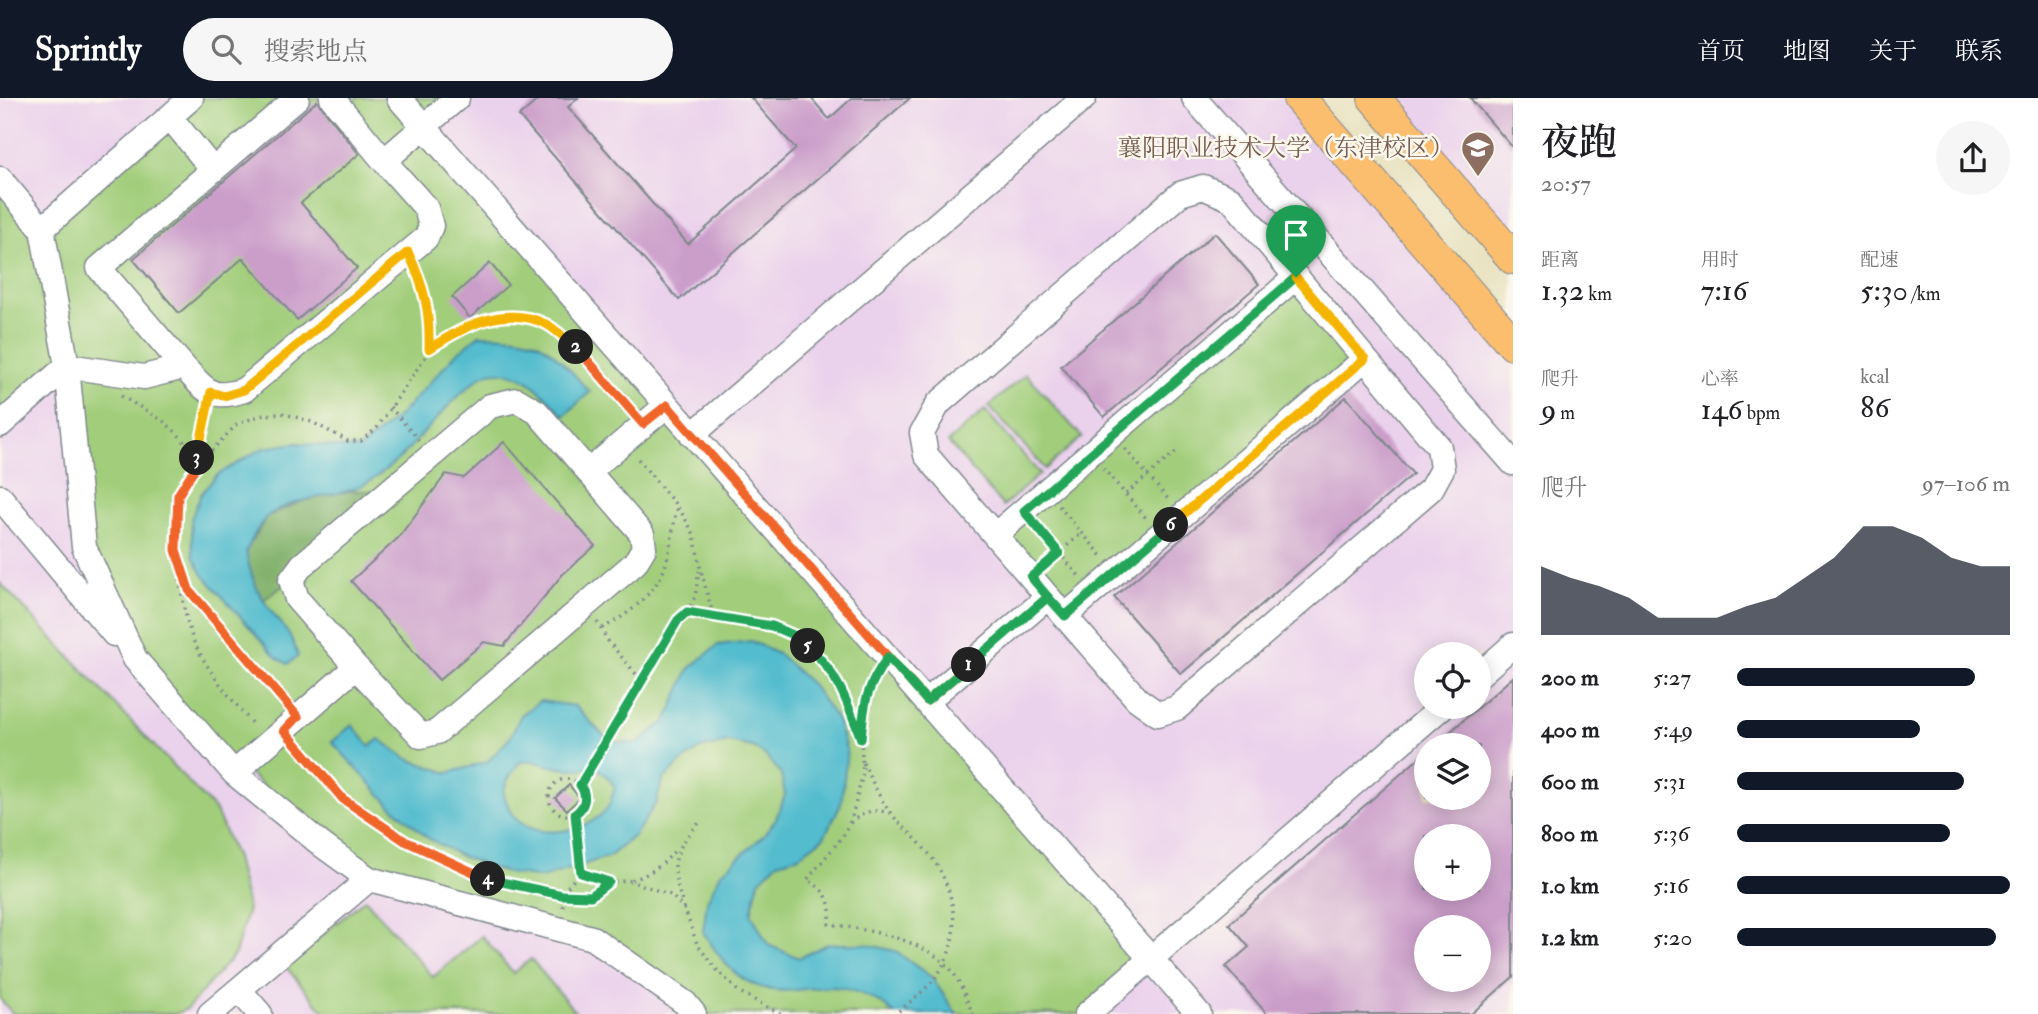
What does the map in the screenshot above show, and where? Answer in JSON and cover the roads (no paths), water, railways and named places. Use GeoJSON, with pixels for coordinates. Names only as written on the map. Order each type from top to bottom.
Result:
{"type":"FeatureCollection","features":[{"type":"Feature","properties":{"kind":"main road"},"geometry":{"type":"LineString","coordinates":[[1299,98],[1513,344]]}},
{"type":"Feature","properties":{"kind":"main road"},"geometry":{"type":"LineString","coordinates":[[1374,98],[1513,258]]}},
{"type":"Feature","properties":{"kind":"street"},"geometry":{"type":"LineString","coordinates":[[42,229],[191,98]]}},
{"type":"Feature","properties":{"kind":"street"},"geometry":{"type":"LineString","coordinates":[[297,98],[99,268],[205,389],[224,396],[244,390],[426,238],[431,226],[426,208],[332,98]]}},
{"type":"Feature","properties":{"kind":"street"},"geometry":{"type":"LineString","coordinates":[[399,98],[1199,1014]]}},
{"type":"Feature","properties":{"kind":"street"},"geometry":{"type":"LineString","coordinates":[[384,161],[457,98]]}},
{"type":"Feature","properties":{"kind":"street"},"geometry":{"type":"LineString","coordinates":[[692,435],[1084,98]]}},
{"type":"Feature","properties":{"kind":"street"},"geometry":{"type":"LineString","coordinates":[[1194,98],[1513,463]]}},
{"type":"Feature","properties":{"kind":"street"},"geometry":{"type":"LineString","coordinates":[[170,117],[213,170]]}},
{"type":"Feature","properties":{"kind":"street"},"geometry":{"type":"LineString","coordinates":[[0,179],[42,229],[67,366],[84,547],[135,659]]}},
{"type":"Feature","properties":{"kind":"street"},"geometry":{"type":"LineString","coordinates":[[1203,187],[1231,200],[1296,277],[1439,447],[1442,469],[1431,488],[1177,708],[1158,714],[1137,699],[926,455],[922,433],[938,404],[1180,194],[1203,187]]}},
{"type":"Feature","properties":{"kind":"street"},"geometry":{"type":"LineString","coordinates":[[995,535],[1296,277]]}},
{"type":"Feature","properties":{"kind":"street"},"geometry":{"type":"LineString","coordinates":[[1065,616],[1365,359]]}},
{"type":"Feature","properties":{"kind":"street"},"geometry":{"type":"LineString","coordinates":[[0,425],[67,366],[144,377],[184,367]]}},
{"type":"Feature","properties":{"kind":"street"},"geometry":{"type":"LineString","coordinates":[[517,400],[537,412],[588,471],[642,534],[644,548],[635,563],[437,732],[421,736],[356,667],[297,598],[291,580],[302,565],[489,406],[517,400]]}},
{"type":"Feature","properties":{"kind":"street"},"geometry":{"type":"LineString","coordinates":[[588,471],[667,405]]}},
{"type":"Feature","properties":{"kind":"street"},"geometry":{"type":"LineString","coordinates":[[0,497],[234,774],[322,845],[369,878],[592,938],[684,1010]]}},
{"type":"Feature","properties":{"kind":"street"},"geometry":{"type":"LineString","coordinates":[[927,701],[1048,597]]}},
{"type":"Feature","properties":{"kind":"street"},"geometry":{"type":"LineString","coordinates":[[1491,664],[1513,645]]}},
{"type":"Feature","properties":{"kind":"street"},"geometry":{"type":"LineString","coordinates":[[234,774],[356,667]]}},
{"type":"Feature","properties":{"kind":"street"},"geometry":{"type":"LineString","coordinates":[[1087,1014],[1428,719]]}},
{"type":"Feature","properties":{"kind":"street"},"geometry":{"type":"LineString","coordinates":[[210,1014],[369,878]]}},
{"type":"Feature","properties":{"kind":"street"},"geometry":{"type":"LineString","coordinates":[[239,990],[260,1014]]}},
{"type":"Feature","properties":{"kind":"water"},"geometry":{"type":"Polygon","coordinates":[[[479,335],[517,337],[538,343],[558,358],[590,392],[564,416],[540,391],[522,378],[501,372],[489,373],[470,385],[400,458],[375,478],[350,490],[281,508],[265,518],[246,551],[257,587],[287,632],[298,656],[288,664],[277,658],[203,575],[193,556],[191,519],[201,494],[217,475],[263,448],[297,443],[359,449],[399,416],[455,355],[479,335]]]}},
{"type":"Feature","properties":{"kind":"water"},"geometry":{"type":"Polygon","coordinates":[[[751,641],[780,655],[813,686],[837,720],[847,752],[841,804],[824,837],[799,856],[778,862],[759,881],[751,913],[768,945],[799,958],[827,944],[865,944],[895,951],[931,977],[957,1014],[894,1014],[873,999],[838,988],[783,991],[764,988],[746,981],[719,955],[703,932],[707,901],[721,873],[764,835],[776,819],[785,795],[781,774],[766,756],[753,747],[728,742],[700,749],[680,763],[663,780],[656,803],[635,835],[610,856],[542,878],[507,873],[463,857],[429,839],[390,805],[332,742],[352,725],[370,746],[379,739],[408,759],[448,773],[487,762],[510,738],[521,715],[540,701],[575,706],[603,735],[616,742],[637,743],[666,721],[689,669],[718,645],[751,641]],[[532,761],[520,762],[508,778],[504,790],[515,817],[525,826],[555,832],[570,829],[598,817],[608,807],[615,787],[600,770],[561,768],[532,761]]]}},
{"type":"Feature","properties":{"kind":"place","name":"襄阳职业技术大学（东津校区）"},"geometry":{"type":"Point","coordinates":[1478,178]}}]}
